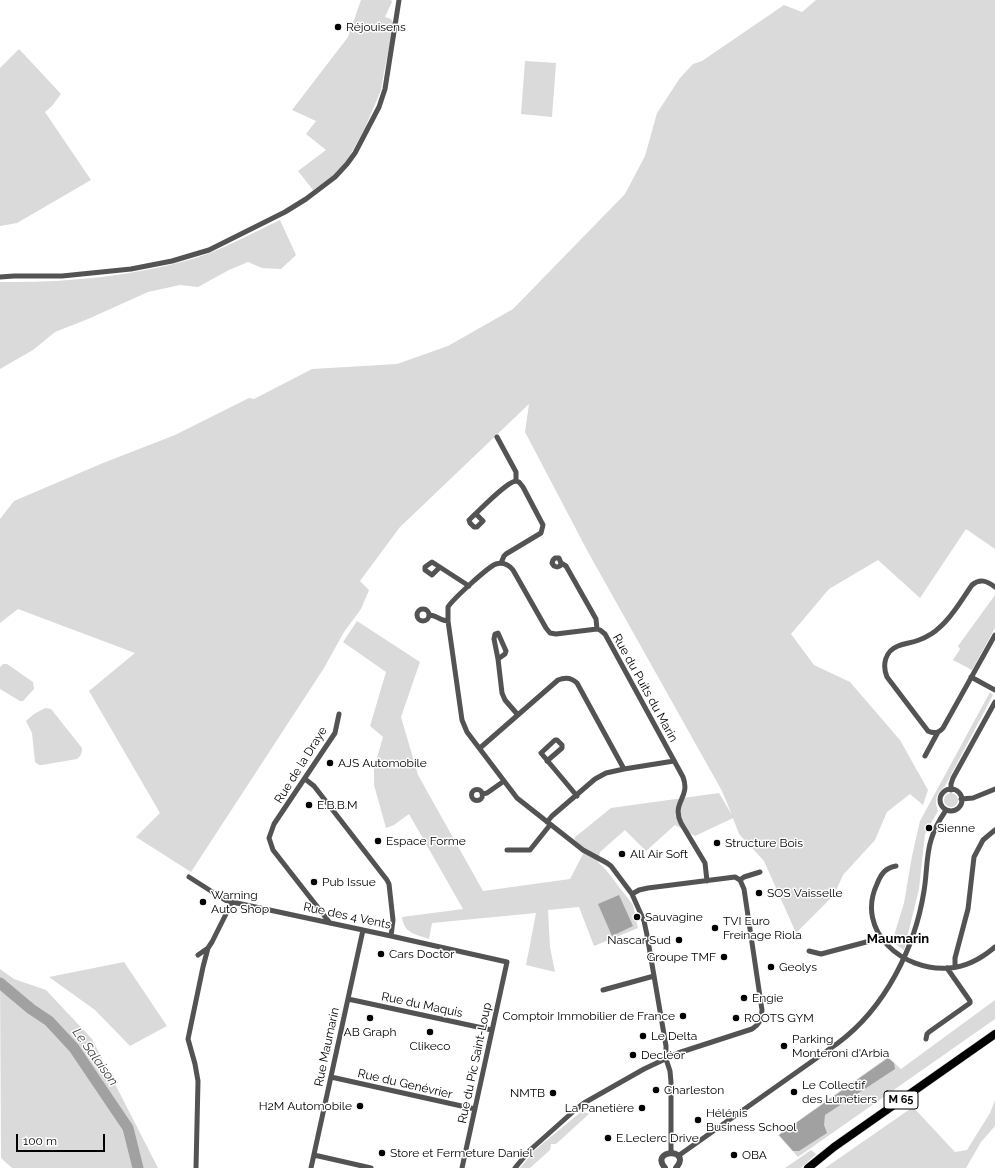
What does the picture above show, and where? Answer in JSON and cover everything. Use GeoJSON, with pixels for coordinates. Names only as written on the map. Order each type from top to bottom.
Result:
{"type":"FeatureCollection","features":[{"type":"Feature","properties":{"kind":"main road","name":"M 65"},"geometry":{"type":"LineString","coordinates":[[808,1168],[834,1147],[995,1034]]}},
{"type":"Feature","properties":{"kind":"street"},"geometry":{"type":"LineString","coordinates":[[0,277],[62,276],[132,269],[172,261],[209,250],[285,212],[306,199],[335,177],[347,164],[355,153],[379,107],[386,89],[399,0]]}},
{"type":"Feature","properties":{"kind":"street"},"geometry":{"type":"LineString","coordinates":[[498,436],[516,472],[516,481]]}},
{"type":"Feature","properties":{"kind":"street"},"geometry":{"type":"LineString","coordinates":[[476,514],[508,484],[516,481]]}},
{"type":"Feature","properties":{"kind":"street"},"geometry":{"type":"LineString","coordinates":[[516,481],[523,487],[542,522],[543,529],[538,535],[506,554],[501,563],[493,565],[448,607],[448,621],[462,720],[465,728],[517,798],[583,850],[607,863],[632,894],[644,921],[666,1046],[666,1059],[670,1071],[671,1152]]}},
{"type":"Feature","properties":{"kind":"street","name":"Rue du Puits du Marin"},"geometry":{"type":"LineString","coordinates":[[501,563],[507,564],[513,570],[546,628],[550,632],[556,634],[600,630],[605,634],[683,777],[686,785],[685,793],[678,804],[678,816],[705,863],[707,881]]}},
{"type":"Feature","properties":{"kind":"street"},"geometry":{"type":"LineString","coordinates":[[561,564],[566,566],[596,619],[597,630]]}},
{"type":"Feature","properties":{"kind":"street"},"geometry":{"type":"LineString","coordinates":[[439,568],[469,586]]}},
{"type":"Feature","properties":{"kind":"street"},"geometry":{"type":"LineString","coordinates":[[938,732],[932,733],[926,729],[889,680],[885,671],[886,659],[889,652],[895,648],[922,639],[941,626],[974,584],[979,581],[984,581],[995,587]]}},
{"type":"Feature","properties":{"kind":"street"},"geometry":{"type":"LineString","coordinates":[[429,615],[448,621]]}},
{"type":"Feature","properties":{"kind":"street"},"geometry":{"type":"LineString","coordinates":[[925,756],[938,732],[943,728],[995,634]]}},
{"type":"Feature","properties":{"kind":"street"},"geometry":{"type":"LineString","coordinates":[[498,659],[503,696],[518,716]]}},
{"type":"Feature","properties":{"kind":"street"},"geometry":{"type":"LineString","coordinates":[[972,676],[995,690]]}},
{"type":"Feature","properties":{"kind":"street"},"geometry":{"type":"LineString","coordinates":[[480,748],[558,680],[568,678],[574,680],[624,769]]}},
{"type":"Feature","properties":{"kind":"street"},"geometry":{"type":"LineString","coordinates":[[951,790],[953,778],[995,702]]}},
{"type":"Feature","properties":{"kind":"street","name":"Rue de la Draye"},"geometry":{"type":"LineString","coordinates":[[330,923],[273,850],[269,838],[274,824],[335,733],[339,714]]}},
{"type":"Feature","properties":{"kind":"street"},"geometry":{"type":"LineString","coordinates":[[547,761],[577,796]]}},
{"type":"Feature","properties":{"kind":"street"},"geometry":{"type":"LineString","coordinates":[[507,850],[530,850],[552,816],[606,773],[674,761]]}},
{"type":"Feature","properties":{"kind":"street"},"geometry":{"type":"LineString","coordinates":[[305,779],[314,786],[387,880],[389,884],[393,920],[391,936]]}},
{"type":"Feature","properties":{"kind":"street"},"geometry":{"type":"LineString","coordinates":[[482,794],[487,793],[504,781]]}},
{"type":"Feature","properties":{"kind":"street"},"geometry":{"type":"LineString","coordinates":[[961,799],[973,798],[995,789]]}},
{"type":"Feature","properties":{"kind":"street"},"geometry":{"type":"LineString","coordinates":[[951,790],[957,792],[961,799],[960,805],[953,811],[946,810],[941,804],[940,797],[944,792],[951,790]]}},
{"type":"Feature","properties":{"kind":"street"},"geometry":{"type":"LineString","coordinates":[[678,1156],[854,1031],[880,999],[904,958],[916,927],[925,890],[928,853],[931,838],[946,810]]}},
{"type":"Feature","properties":{"kind":"street"},"geometry":{"type":"LineString","coordinates":[[955,967],[955,958],[968,909],[974,856],[983,840],[995,830]]}},
{"type":"Feature","properties":{"kind":"street"},"geometry":{"type":"LineString","coordinates":[[896,866],[885,870],[877,883],[873,895],[873,916],[880,936],[889,947],[904,958],[923,966],[948,968],[969,964],[995,947]]}},
{"type":"Feature","properties":{"kind":"street"},"geometry":{"type":"LineString","coordinates":[[740,880],[744,877],[760,872]]}},
{"type":"Feature","properties":{"kind":"street","name":"Rue des 4 Vents"},"geometry":{"type":"LineString","coordinates":[[189,876],[225,900],[232,902],[507,962]]}},
{"type":"Feature","properties":{"kind":"street"},"geometry":{"type":"LineString","coordinates":[[515,1168],[526,1154],[584,1103],[644,1069],[682,1051],[752,1029],[760,1020],[762,1010],[744,889],[740,880],[735,877],[648,888],[639,890],[632,894]]}},
{"type":"Feature","properties":{"kind":"street"},"geometry":{"type":"LineString","coordinates":[[196,1168],[198,1081],[196,1064],[188,1039],[208,948],[232,902]]}},
{"type":"Feature","properties":{"kind":"street","name":"Rue Maumarin"},"geometry":{"type":"LineString","coordinates":[[311,1168],[363,930]]}},
{"type":"Feature","properties":{"kind":"street"},"geometry":{"type":"LineString","coordinates":[[810,951],[821,954],[880,936]]}},
{"type":"Feature","properties":{"kind":"street"},"geometry":{"type":"LineString","coordinates":[[198,954],[208,948]]}},
{"type":"Feature","properties":{"kind":"street","name":"Rue du Pic Saint-Loup"},"geometry":{"type":"LineString","coordinates":[[462,1168],[507,962]]}},
{"type":"Feature","properties":{"kind":"street"},"geometry":{"type":"LineString","coordinates":[[926,1039],[929,1032],[970,1003],[948,968]]}},
{"type":"Feature","properties":{"kind":"street"},"geometry":{"type":"LineString","coordinates":[[603,990],[654,976]]}},
{"type":"Feature","properties":{"kind":"street","name":"Rue du Maquis"},"geometry":{"type":"LineString","coordinates":[[348,998],[492,1030]]}},
{"type":"Feature","properties":{"kind":"street","name":"Rue du Genévrier"},"geometry":{"type":"LineString","coordinates":[[331,1077],[475,1109]]}},
{"type":"Feature","properties":{"kind":"street"},"geometry":{"type":"LineString","coordinates":[[671,1152],[678,1156],[680,1161],[676,1168]]}},
{"type":"Feature","properties":{"kind":"street"},"geometry":{"type":"LineString","coordinates":[[665,1168],[662,1162],[663,1157],[671,1152]]}},
{"type":"Feature","properties":{"kind":"street"},"geometry":{"type":"LineString","coordinates":[[314,1155],[370,1168]]}},
{"type":"Feature","properties":{"kind":"shaded area"},"geometry":{"type":"Polygon","coordinates":[[[361,0],[391,0],[392,2],[385,17],[391,19],[394,24],[381,90],[365,128],[348,159],[334,175],[313,190],[298,171],[326,150],[306,134],[316,121],[292,110],[348,37],[361,0]]]}},
{"type":"Feature","properties":{"kind":"shaded area"},"geometry":{"type":"Polygon","coordinates":[[[816,0],[995,0],[995,549],[966,529],[920,598],[878,560],[829,589],[791,634],[814,665],[850,682],[900,740],[928,790],[923,805],[910,794],[887,812],[875,840],[843,875],[834,895],[796,933],[764,861],[739,834],[733,818],[695,836],[675,825],[646,851],[625,830],[600,852],[598,862],[633,905],[638,928],[594,946],[579,907],[548,910],[550,947],[555,972],[526,965],[536,913],[432,923],[429,939],[408,930],[402,917],[463,909],[409,814],[394,825],[386,828],[374,785],[374,768],[383,737],[370,726],[386,672],[343,642],[357,621],[420,662],[401,717],[418,775],[483,891],[570,879],[583,854],[574,838],[611,808],[719,793],[732,815],[722,791],[588,552],[525,432],[529,404],[400,527],[360,581],[369,590],[361,609],[344,632],[324,668],[191,872],[136,837],[160,813],[89,691],[135,653],[18,609],[0,623],[0,519],[14,501],[103,463],[175,435],[249,398],[254,399],[312,369],[397,364],[448,346],[513,309],[625,194],[645,156],[657,113],[680,78],[693,64],[702,61],[784,5],[802,12],[816,0]]]}},
{"type":"Feature","properties":{"kind":"shaded area"},"geometry":{"type":"Polygon","coordinates":[[[19,49],[61,94],[52,106],[45,112],[91,180],[17,223],[0,226],[0,68],[19,49]]]}},
{"type":"Feature","properties":{"kind":"shaded area"},"geometry":{"type":"Polygon","coordinates":[[[525,61],[556,63],[552,117],[521,114],[525,61]]]}},
{"type":"Feature","properties":{"kind":"shaded area"},"geometry":{"type":"Polygon","coordinates":[[[280,220],[296,255],[281,269],[262,268],[248,262],[229,270],[198,287],[180,285],[148,292],[55,332],[33,350],[0,369],[0,282],[93,278],[163,267],[197,258],[233,243],[280,220]]]}},
{"type":"Feature","properties":{"kind":"shaded area"},"geometry":{"type":"Polygon","coordinates":[[[995,595],[995,628],[972,670],[953,660],[960,649],[958,646],[995,595]]]}},
{"type":"Feature","properties":{"kind":"shaded area"},"geometry":{"type":"Polygon","coordinates":[[[3,664],[7,664],[33,682],[34,689],[23,701],[20,701],[0,689],[0,667],[3,664]]]}},
{"type":"Feature","properties":{"kind":"shaded area"},"geometry":{"type":"Polygon","coordinates":[[[990,692],[993,695],[945,786],[936,800],[938,811],[925,834],[919,889],[904,950],[892,942],[904,903],[920,821],[990,692]]]}},
{"type":"Feature","properties":{"kind":"shaded area"},"geometry":{"type":"Polygon","coordinates":[[[45,708],[51,709],[82,748],[81,754],[77,759],[42,765],[35,762],[32,733],[26,721],[34,714],[45,708]]]}},
{"type":"Feature","properties":{"kind":"shaded area"},"geometry":{"type":"Polygon","coordinates":[[[948,793],[954,793],[958,797],[958,803],[954,807],[948,807],[944,803],[944,797],[948,793]]]}},
{"type":"Feature","properties":{"kind":"shaded area"},"geometry":{"type":"Polygon","coordinates":[[[619,895],[633,926],[612,936],[598,904],[619,895]]]}},
{"type":"Feature","properties":{"kind":"shaded area"},"geometry":{"type":"Polygon","coordinates":[[[124,962],[167,1026],[130,1046],[95,1010],[49,977],[124,962]]]}},
{"type":"Feature","properties":{"kind":"shaded area"},"geometry":{"type":"Polygon","coordinates":[[[0,969],[14,979],[46,990],[92,1039],[158,1168],[12,1168],[1,1158],[0,969]]]}},
{"type":"Feature","properties":{"kind":"shaded area"},"geometry":{"type":"Polygon","coordinates":[[[995,1000],[995,1019],[798,1157],[778,1135],[888,1057],[901,1069],[995,1000]]]}},
{"type":"Feature","properties":{"kind":"shaded area"},"geometry":{"type":"Polygon","coordinates":[[[888,1058],[894,1063],[895,1069],[825,1115],[824,1125],[827,1133],[799,1151],[793,1151],[779,1135],[888,1058]]]}},
{"type":"Feature","properties":{"kind":"shaded area"},"geometry":{"type":"Polygon","coordinates":[[[995,1100],[995,1126],[981,1142],[966,1168],[825,1168],[913,1107],[955,1152],[967,1150],[990,1113],[995,1100]]]}},
{"type":"Feature","properties":{"kind":"shaded area"},"geometry":{"type":"Polygon","coordinates":[[[582,1111],[589,1114],[556,1144],[551,1144],[550,1150],[530,1168],[520,1168],[535,1150],[582,1111]]]}},
{"type":"Feature","properties":{"kind":"shaded area"},"geometry":{"type":"Polygon","coordinates":[[[811,1150],[816,1154],[801,1168],[785,1168],[811,1150]]]}},
{"type":"Feature","properties":{"kind":"waterway","name":"Le Salaison"},"geometry":{"type":"LineString","coordinates":[[0,983],[31,1009],[49,1021],[74,1048],[128,1128],[138,1168]]}},
{"type":"Feature","properties":{"kind":"place","name":"Réjouisens"},"geometry":{"type":"Point","coordinates":[338,27]}},
{"type":"Feature","properties":{"kind":"place","name":"AJS Automobile"},"geometry":{"type":"Point","coordinates":[330,763]}},
{"type":"Feature","properties":{"kind":"place","name":"E.B.B.M"},"geometry":{"type":"Point","coordinates":[309,805]}},
{"type":"Feature","properties":{"kind":"place","name":"Sienne"},"geometry":{"type":"Point","coordinates":[929,828]}},
{"type":"Feature","properties":{"kind":"place","name":"Espace Forme"},"geometry":{"type":"Point","coordinates":[378,841]}},
{"type":"Feature","properties":{"kind":"place","name":"Structure Bois"},"geometry":{"type":"Point","coordinates":[717,843]}},
{"type":"Feature","properties":{"kind":"place","name":"All Air Soft"},"geometry":{"type":"Point","coordinates":[622,854]}},
{"type":"Feature","properties":{"kind":"place","name":"Pub Issue"},"geometry":{"type":"Point","coordinates":[314,882]}},
{"type":"Feature","properties":{"kind":"place","name":"SOS Vaisselle"},"geometry":{"type":"Point","coordinates":[759,893]}},
{"type":"Feature","properties":{"kind":"place","name":"Warning Auto Shop"},"geometry":{"type":"Point","coordinates":[203,902]}},
{"type":"Feature","properties":{"kind":"place","name":"Sauvagine"},"geometry":{"type":"Point","coordinates":[637,917]}},
{"type":"Feature","properties":{"kind":"place","name":"TVI Euro Freinage Riola"},"geometry":{"type":"Point","coordinates":[715,928]}},
{"type":"Feature","properties":{"kind":"place","name":"Nascar Sud"},"geometry":{"type":"Point","coordinates":[679,940]}},
{"type":"Feature","properties":{"kind":"place","name":"Cars Doctor"},"geometry":{"type":"Point","coordinates":[381,954]}},
{"type":"Feature","properties":{"kind":"place","name":"Groupe TMF"},"geometry":{"type":"Point","coordinates":[724,957]}},
{"type":"Feature","properties":{"kind":"place","name":"Geolys"},"geometry":{"type":"Point","coordinates":[771,967]}},
{"type":"Feature","properties":{"kind":"place","name":"Engie"},"geometry":{"type":"Point","coordinates":[744,998]}},
{"type":"Feature","properties":{"kind":"place","name":"Comptoir Immobilier de France"},"geometry":{"type":"Point","coordinates":[683,1016]}},
{"type":"Feature","properties":{"kind":"place","name":"AB Graph"},"geometry":{"type":"Point","coordinates":[370,1018]}},
{"type":"Feature","properties":{"kind":"place","name":"ROOTS GYM"},"geometry":{"type":"Point","coordinates":[736,1018]}},
{"type":"Feature","properties":{"kind":"place","name":"Clikeco"},"geometry":{"type":"Point","coordinates":[430,1032]}},
{"type":"Feature","properties":{"kind":"place","name":"Le Delta"},"geometry":{"type":"Point","coordinates":[643,1036]}},
{"type":"Feature","properties":{"kind":"place","name":"Parking Monteroni d'Arbia"},"geometry":{"type":"Point","coordinates":[784,1046]}},
{"type":"Feature","properties":{"kind":"place","name":"Decléor"},"geometry":{"type":"Point","coordinates":[633,1055]}},
{"type":"Feature","properties":{"kind":"place","name":"Charleston"},"geometry":{"type":"Point","coordinates":[656,1090]}},
{"type":"Feature","properties":{"kind":"place","name":"Le Collectif des Lunetiers"},"geometry":{"type":"Point","coordinates":[794,1092]}},
{"type":"Feature","properties":{"kind":"place","name":"NMTB"},"geometry":{"type":"Point","coordinates":[553,1093]}},
{"type":"Feature","properties":{"kind":"place","name":"H2M Automobile"},"geometry":{"type":"Point","coordinates":[360,1106]}},
{"type":"Feature","properties":{"kind":"place","name":"La Panetière"},"geometry":{"type":"Point","coordinates":[642,1108]}},
{"type":"Feature","properties":{"kind":"place","name":"Hélénis Business School"},"geometry":{"type":"Point","coordinates":[698,1120]}},
{"type":"Feature","properties":{"kind":"place","name":"E.Leclerc Drive"},"geometry":{"type":"Point","coordinates":[608,1138]}},
{"type":"Feature","properties":{"kind":"place","name":"Store et Fermeture Daniel"},"geometry":{"type":"Point","coordinates":[382,1153]}},
{"type":"Feature","properties":{"kind":"place","name":"OBA"},"geometry":{"type":"Point","coordinates":[734,1155]}},
{"type":"Feature","properties":{"kind":"district","name":"Maumarin"},"geometry":{"type":"Point","coordinates":[898,939]}}]}
